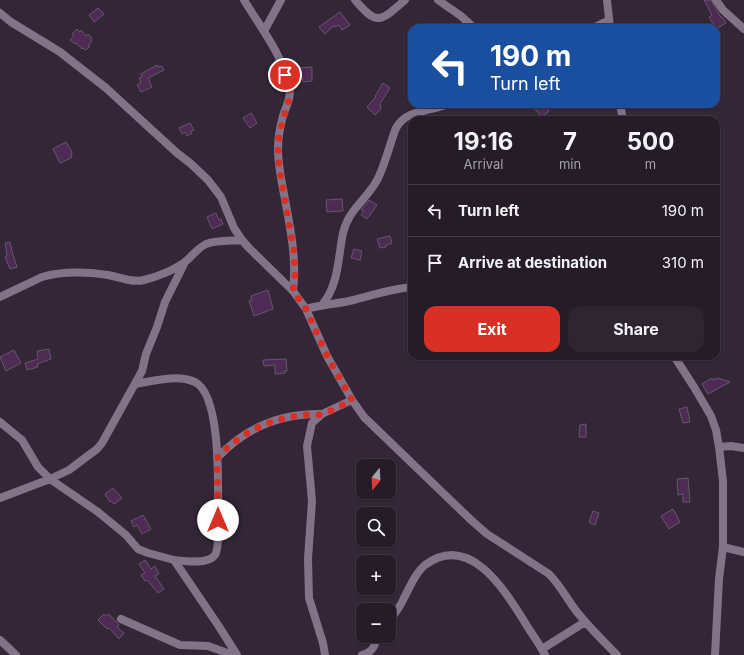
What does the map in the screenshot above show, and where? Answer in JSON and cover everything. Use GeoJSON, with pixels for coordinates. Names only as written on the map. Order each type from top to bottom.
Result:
{"type":"FeatureCollection","features":[{"type":"Feature","properties":{"kind":"street"},"geometry":{"type":"LineString","coordinates":[[244,0],[279,57],[290,87],[290,96],[279,134],[278,149],[279,166],[294,252],[295,275],[293,291]]}},
{"type":"Feature","properties":{"kind":"street"},"geometry":{"type":"LineString","coordinates":[[264,31],[281,0]]}},
{"type":"Feature","properties":{"kind":"street"},"geometry":{"type":"LineString","coordinates":[[355,0],[364,11],[373,18],[380,19],[394,10],[405,0]]}},
{"type":"Feature","properties":{"kind":"street"},"geometry":{"type":"LineString","coordinates":[[438,0],[470,24]]}},
{"type":"Feature","properties":{"kind":"street"},"geometry":{"type":"LineString","coordinates":[[606,0],[609,24]]}},
{"type":"Feature","properties":{"kind":"street"},"geometry":{"type":"LineString","coordinates":[[716,0],[723,10],[744,29]]}},
{"type":"Feature","properties":{"kind":"street"},"geometry":{"type":"LineString","coordinates":[[0,13],[11,22],[60,52],[94,78],[176,153],[208,180],[221,197],[234,228],[242,240],[293,291],[306,309],[327,356],[352,400],[364,417],[487,534],[549,574],[557,582],[572,606],[585,622],[618,655]]}},
{"type":"Feature","properties":{"kind":"street"},"geometry":{"type":"LineString","coordinates":[[322,305],[331,293],[334,284],[344,232],[349,217],[376,182],[400,120],[412,114],[434,108]]}},
{"type":"Feature","properties":{"kind":"street"},"geometry":{"type":"LineString","coordinates":[[0,297],[49,275],[80,272],[107,275],[137,282],[151,278],[185,262],[204,245],[242,240]]}},
{"type":"Feature","properties":{"kind":"street"},"geometry":{"type":"LineString","coordinates":[[0,498],[70,470],[97,449],[102,443],[142,371],[146,354],[165,302],[185,262]]}},
{"type":"Feature","properties":{"kind":"street"},"geometry":{"type":"LineString","coordinates":[[306,309],[347,301],[375,293],[408,288]]}},
{"type":"Feature","properties":{"kind":"street"},"geometry":{"type":"LineString","coordinates":[[677,360],[711,416],[716,430],[719,447],[723,481],[723,547],[718,579],[715,655]]}},
{"type":"Feature","properties":{"kind":"street"},"geometry":{"type":"LineString","coordinates":[[0,422],[22,440],[38,467],[50,479],[98,512],[126,535],[138,549],[143,552],[174,560],[199,561],[210,559],[215,555],[218,541],[217,458],[214,424],[210,405],[203,390],[196,382],[184,379],[169,379],[135,384]]}},
{"type":"Feature","properties":{"kind":"street"},"geometry":{"type":"LineString","coordinates":[[325,655],[323,643],[309,598],[308,558],[312,501],[307,446],[312,423],[322,414],[352,400]]}},
{"type":"Feature","properties":{"kind":"street"},"geometry":{"type":"LineString","coordinates":[[217,458],[229,445],[245,433],[266,423],[282,418],[300,415],[322,414]]}},
{"type":"Feature","properties":{"kind":"street"},"geometry":{"type":"LineString","coordinates":[[719,447],[731,446],[744,448]]}},
{"type":"Feature","properties":{"kind":"street"},"geometry":{"type":"LineString","coordinates":[[723,547],[744,552]]}},
{"type":"Feature","properties":{"kind":"street"},"geometry":{"type":"LineString","coordinates":[[396,612],[417,574],[425,565],[436,559],[449,555],[471,559],[492,577],[508,597],[544,652],[585,622]]}},
{"type":"Feature","properties":{"kind":"street"},"geometry":{"type":"LineString","coordinates":[[174,560],[218,624],[237,655]]}},
{"type":"Feature","properties":{"kind":"street"},"geometry":{"type":"LineString","coordinates":[[121,619],[180,645],[208,646],[233,655]]}},
{"type":"Feature","properties":{"kind":"street"},"geometry":{"type":"LineString","coordinates":[[0,640],[16,655]]}},
{"type":"Feature","properties":{"kind":"street"},"geometry":{"type":"LineString","coordinates":[[362,655],[368,654],[374,650],[376,643]]}},
{"type":"Feature","properties":{"kind":"building"},"geometry":{"type":"Polygon","coordinates":[[[704,0],[711,0],[720,16],[726,23],[720,27],[720,24],[713,24],[709,17],[712,15],[704,0]]]}},
{"type":"Feature","properties":{"kind":"building"},"geometry":{"type":"Polygon","coordinates":[[[98,8],[104,14],[94,22],[89,15],[98,8]]]}},
{"type":"Feature","properties":{"kind":"building"},"geometry":{"type":"Polygon","coordinates":[[[340,12],[350,25],[342,30],[339,25],[333,26],[325,34],[319,27],[340,12]]]}},
{"type":"Feature","properties":{"kind":"building"},"geometry":{"type":"Polygon","coordinates":[[[77,29],[80,32],[81,30],[86,36],[88,34],[92,38],[92,41],[88,45],[90,46],[86,50],[83,48],[82,49],[70,40],[74,36],[72,34],[77,29]]]}},
{"type":"Feature","properties":{"kind":"building"},"geometry":{"type":"Polygon","coordinates":[[[157,65],[158,67],[162,66],[164,70],[148,78],[152,87],[141,92],[137,85],[141,83],[139,78],[142,77],[141,74],[157,65]]]}},
{"type":"Feature","properties":{"kind":"building"},"geometry":{"type":"Polygon","coordinates":[[[312,67],[312,81],[303,82],[302,75],[299,76],[298,68],[312,67]]]}},
{"type":"Feature","properties":{"kind":"building"},"geometry":{"type":"Polygon","coordinates":[[[383,83],[390,88],[380,104],[381,109],[375,115],[367,107],[376,97],[375,96],[383,83]]]}},
{"type":"Feature","properties":{"kind":"building"},"geometry":{"type":"Polygon","coordinates":[[[546,108],[549,111],[541,116],[535,109],[546,108]]]}},
{"type":"Feature","properties":{"kind":"building"},"geometry":{"type":"Polygon","coordinates":[[[251,113],[257,123],[250,128],[243,118],[251,113]]]}},
{"type":"Feature","properties":{"kind":"building"},"geometry":{"type":"Polygon","coordinates":[[[190,123],[194,130],[191,131],[192,133],[187,136],[185,132],[182,134],[179,128],[190,123]]]}},
{"type":"Feature","properties":{"kind":"building"},"geometry":{"type":"Polygon","coordinates":[[[66,142],[72,152],[71,158],[60,163],[53,149],[66,142]]]}},
{"type":"Feature","properties":{"kind":"building"},"geometry":{"type":"Polygon","coordinates":[[[342,199],[343,211],[327,212],[326,200],[342,199]]]}},
{"type":"Feature","properties":{"kind":"building"},"geometry":{"type":"Polygon","coordinates":[[[369,200],[377,205],[367,219],[361,215],[364,211],[361,210],[369,200]]]}},
{"type":"Feature","properties":{"kind":"building"},"geometry":{"type":"Polygon","coordinates":[[[216,213],[219,220],[221,219],[223,224],[212,229],[207,217],[216,213]]]}},
{"type":"Feature","properties":{"kind":"building"},"geometry":{"type":"Polygon","coordinates":[[[390,236],[392,243],[386,245],[386,247],[380,248],[377,239],[390,236]]]}},
{"type":"Feature","properties":{"kind":"building"},"geometry":{"type":"Polygon","coordinates":[[[10,242],[17,267],[10,269],[5,257],[7,256],[5,243],[10,242]]]}},
{"type":"Feature","properties":{"kind":"building"},"geometry":{"type":"Polygon","coordinates":[[[354,249],[362,251],[360,260],[351,258],[354,249]]]}},
{"type":"Feature","properties":{"kind":"building"},"geometry":{"type":"Polygon","coordinates":[[[268,290],[273,309],[254,316],[249,301],[252,300],[251,296],[268,290]]]}},
{"type":"Feature","properties":{"kind":"building"},"geometry":{"type":"Polygon","coordinates":[[[49,349],[51,359],[37,364],[38,367],[27,370],[25,363],[38,359],[37,351],[49,349]]]}},
{"type":"Feature","properties":{"kind":"building"},"geometry":{"type":"Polygon","coordinates":[[[14,350],[21,363],[6,371],[0,357],[14,350]]]}},
{"type":"Feature","properties":{"kind":"building"},"geometry":{"type":"Polygon","coordinates":[[[286,359],[287,371],[285,371],[285,373],[275,374],[275,365],[264,366],[263,360],[286,359]]]}},
{"type":"Feature","properties":{"kind":"building"},"geometry":{"type":"Polygon","coordinates":[[[712,378],[713,380],[718,378],[730,382],[708,394],[702,384],[712,378]]]}},
{"type":"Feature","properties":{"kind":"building"},"geometry":{"type":"Polygon","coordinates":[[[687,407],[690,422],[683,423],[679,409],[687,407]]]}},
{"type":"Feature","properties":{"kind":"building"},"geometry":{"type":"Polygon","coordinates":[[[586,424],[586,437],[579,437],[580,425],[586,424]]]}},
{"type":"Feature","properties":{"kind":"building"},"geometry":{"type":"Polygon","coordinates":[[[688,478],[690,502],[683,502],[683,494],[678,495],[677,479],[688,478]]]}},
{"type":"Feature","properties":{"kind":"building"},"geometry":{"type":"Polygon","coordinates":[[[113,488],[122,498],[114,504],[111,501],[110,502],[105,494],[113,488]]]}},
{"type":"Feature","properties":{"kind":"building"},"geometry":{"type":"Polygon","coordinates":[[[673,509],[680,522],[669,529],[661,516],[673,509]]]}},
{"type":"Feature","properties":{"kind":"building"},"geometry":{"type":"Polygon","coordinates":[[[593,511],[599,513],[595,525],[589,522],[593,511]]]}},
{"type":"Feature","properties":{"kind":"building"},"geometry":{"type":"Polygon","coordinates":[[[143,515],[151,529],[142,534],[137,525],[134,527],[131,521],[143,515]]]}},
{"type":"Feature","properties":{"kind":"building"},"geometry":{"type":"Polygon","coordinates":[[[145,560],[151,569],[155,566],[159,574],[155,576],[164,589],[158,593],[147,580],[145,581],[141,575],[145,573],[139,564],[145,560]]]}},
{"type":"Feature","properties":{"kind":"building"},"geometry":{"type":"Polygon","coordinates":[[[104,614],[106,616],[109,614],[119,625],[117,627],[124,633],[119,639],[109,628],[107,629],[98,620],[104,614]]]}},
{"type":"Feature","properties":{"kind":"route"},"geometry":{"type":"LineString","coordinates":[[218,520],[217,458],[229,445],[245,433],[266,423],[282,418],[306,414],[322,414],[352,400],[327,356],[306,309],[293,291],[295,275],[294,252],[279,166],[278,149],[279,134],[290,96],[290,87],[285,75]]}}]}
